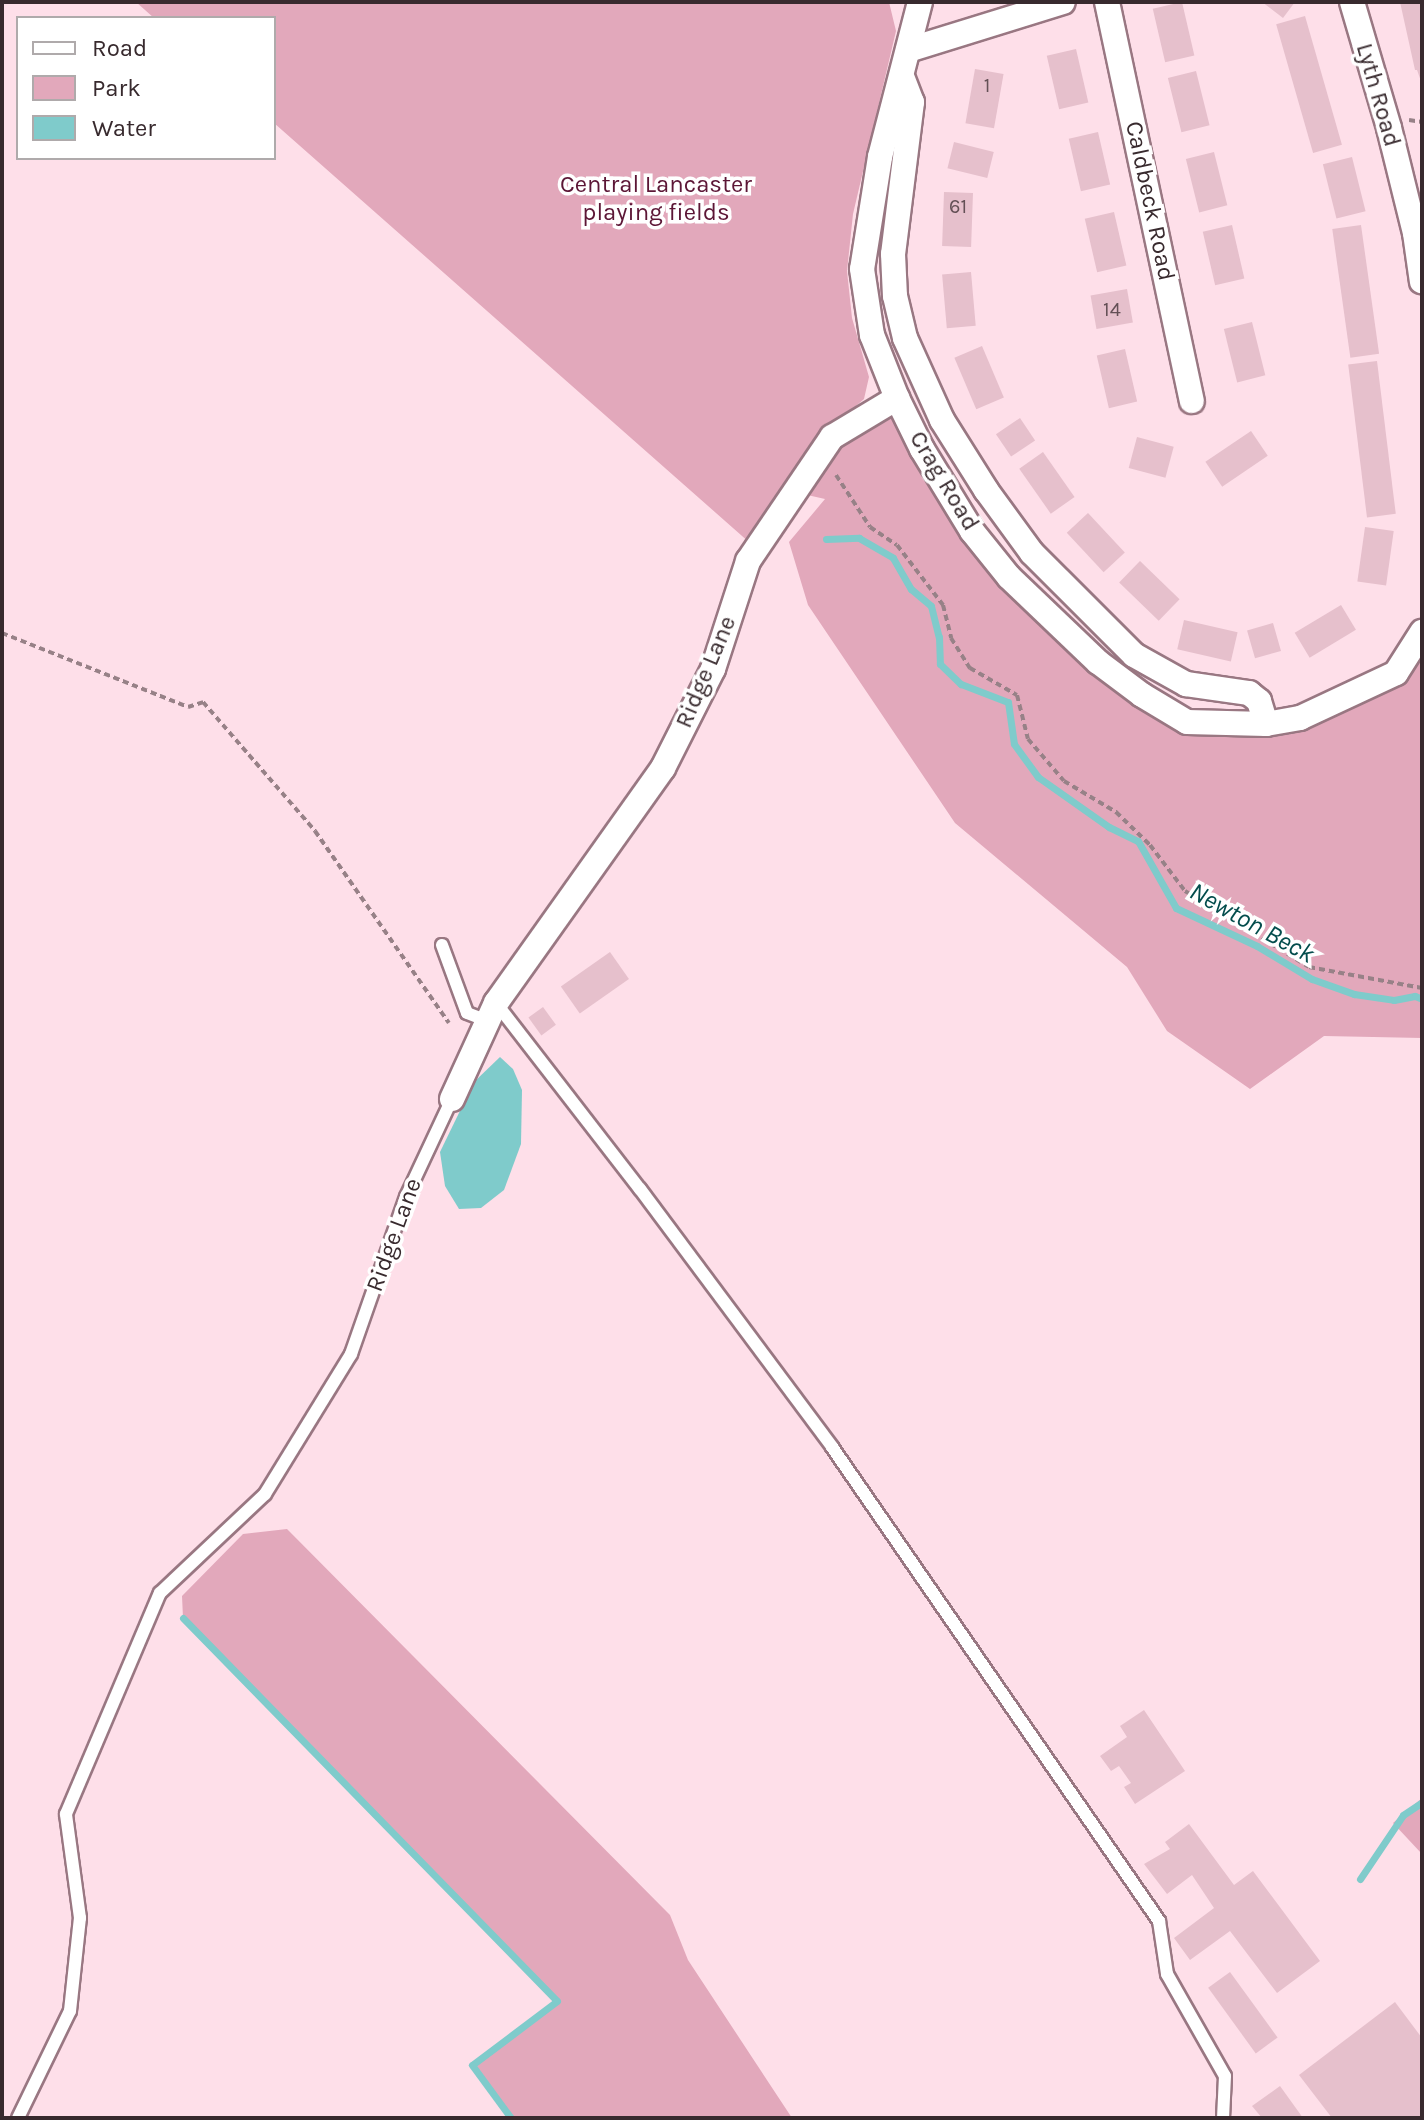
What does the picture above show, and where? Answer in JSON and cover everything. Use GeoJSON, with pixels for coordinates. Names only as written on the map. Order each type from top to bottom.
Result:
{"type":"FeatureCollection","features":[{"type":"Feature","properties":{"kind":"street","name":"Crag Road"},"geometry":{"type":"LineString","coordinates":[[920,2],[880,157],[862,269],[872,335],[897,398],[922,449],[972,531],[1009,577],[1098,662],[1142,695],[1187,722],[1266,724],[1300,718],[1396,673],[1422,632]]}},
{"type":"Feature","properties":{"kind":"street"},"geometry":{"type":"LineString","coordinates":[[908,50],[1063,2]]}},
{"type":"Feature","properties":{"kind":"street","name":"Caldbeck Road"},"geometry":{"type":"LineString","coordinates":[[1107,2],[1192,401]]}},
{"type":"Feature","properties":{"kind":"street","name":"Lyth Road"},"geometry":{"type":"LineString","coordinates":[[1352,2],[1393,143],[1415,233],[1422,282]]}},
{"type":"Feature","properties":{"kind":"street","name":"Crag Road"},"geometry":{"type":"LineString","coordinates":[[902,77],[912,102],[893,254],[895,296],[905,338],[942,420],[986,490],[1032,553],[1134,655],[1186,684],[1249,693],[1259,701],[1266,724]]}},
{"type":"Feature","properties":{"kind":"street","name":"Ridge Lane"},"geometry":{"type":"LineString","coordinates":[[452,1099],[487,1022],[663,768],[713,669],[748,561],[832,437],[897,398]]}},
{"type":"Feature","properties":{"kind":"lane"},"geometry":{"type":"LineString","coordinates":[[442,945],[467,1013],[487,1022],[640,1189],[832,1447],[1159,1921],[1167,1974],[1225,2076],[1223,2118]]}},
{"type":"Feature","properties":{"kind":"lane","name":"Ridge Lane"},"geometry":{"type":"LineString","coordinates":[[18,2118],[70,2011],[80,1918],[66,1814],[154,1606],[160,1593],[265,1494],[351,1354],[406,1197],[452,1099]]}},
{"type":"Feature","properties":{"kind":"path"},"geometry":{"type":"LineString","coordinates":[[822,452],[870,527],[897,545],[943,605],[951,638],[970,668],[1017,695],[1028,739],[1064,781],[1116,812],[1150,845],[1185,891],[1309,967],[1422,988]]}},
{"type":"Feature","properties":{"kind":"path"},"geometry":{"type":"LineString","coordinates":[[2,633],[188,707],[203,702],[315,831],[448,1022],[487,1022]]}},
{"type":"Feature","properties":{"kind":"green space","name":"Central Lancaster playing fields"},"geometry":{"type":"Polygon","coordinates":[[[136,2],[889,2],[896,31],[853,214],[847,271],[852,318],[869,377],[864,399],[827,431],[750,543],[276,125],[276,16],[152,16],[136,2]]]}},
{"type":"Feature","properties":{"kind":"green space"},"geometry":{"type":"Polygon","coordinates":[[[897,398],[1009,577],[1187,722],[1266,723],[1396,673],[1422,632],[1422,1038],[1324,1036],[1250,1089],[1167,1031],[1127,967],[955,823],[808,605],[789,542],[825,499],[794,492],[832,437],[897,398]]]}},
{"type":"Feature","properties":{"kind":"green space"},"geometry":{"type":"Polygon","coordinates":[[[287,1529],[670,1915],[688,1960],[792,2118],[511,2118],[472,2065],[556,2000],[183,1618],[182,1596],[243,1534],[287,1529]]]}},
{"type":"Feature","properties":{"kind":"green space"},"geometry":{"type":"Polygon","coordinates":[[[1422,1798],[1422,1854],[1393,1823],[1422,1798]]]}},
{"type":"Feature","properties":{"kind":"water"},"geometry":{"type":"Polygon","coordinates":[[[500,1057],[513,1069],[522,1090],[521,1144],[504,1190],[481,1208],[459,1209],[445,1186],[440,1152],[474,1082],[500,1057]]]}},
{"type":"Feature","properties":{"kind":"building"},"geometry":{"type":"Polygon","coordinates":[[[1182,2],[1194,56],[1165,62],[1153,9],[1182,2]]]}},
{"type":"Feature","properties":{"kind":"building"},"geometry":{"type":"Polygon","coordinates":[[[1262,2],[1295,2],[1283,18],[1262,2]]]}},
{"type":"Feature","properties":{"kind":"building"},"geometry":{"type":"Polygon","coordinates":[[[1400,2],[1422,2],[1422,84],[1415,70],[1400,2]]]}},
{"type":"Feature","properties":{"kind":"building"},"geometry":{"type":"Polygon","coordinates":[[[1305,16],[1342,145],[1313,153],[1276,24],[1305,16]]]}},
{"type":"Feature","properties":{"kind":"building"},"geometry":{"type":"Polygon","coordinates":[[[1076,49],[1088,103],[1059,109],[1047,56],[1076,49]]]}},
{"type":"Feature","properties":{"kind":"building"},"geometry":{"type":"Polygon","coordinates":[[[975,69],[1004,74],[994,128],[965,123],[975,69]]]}},
{"type":"Feature","properties":{"kind":"building"},"geometry":{"type":"Polygon","coordinates":[[[1196,71],[1210,125],[1181,132],[1168,78],[1196,71]]]}},
{"type":"Feature","properties":{"kind":"building"},"geometry":{"type":"Polygon","coordinates":[[[1098,132],[1110,185],[1081,191],[1069,139],[1098,132]]]}},
{"type":"Feature","properties":{"kind":"building"},"geometry":{"type":"Polygon","coordinates":[[[954,142],[994,152],[987,178],[947,168],[954,142]]]}},
{"type":"Feature","properties":{"kind":"building"},"geometry":{"type":"Polygon","coordinates":[[[1214,152],[1227,205],[1199,212],[1186,159],[1214,152]]]}},
{"type":"Feature","properties":{"kind":"building"},"geometry":{"type":"Polygon","coordinates":[[[1352,157],[1366,211],[1336,219],[1323,164],[1352,157]]]}},
{"type":"Feature","properties":{"kind":"building"},"geometry":{"type":"Polygon","coordinates":[[[944,192],[973,193],[971,247],[942,246],[944,192]]]}},
{"type":"Feature","properties":{"kind":"building"},"geometry":{"type":"Polygon","coordinates":[[[1114,212],[1126,266],[1097,272],[1085,219],[1114,212]]]}},
{"type":"Feature","properties":{"kind":"building"},"geometry":{"type":"Polygon","coordinates":[[[1232,225],[1244,279],[1215,285],[1203,232],[1232,225]]]}},
{"type":"Feature","properties":{"kind":"building"},"geometry":{"type":"Polygon","coordinates":[[[1361,225],[1379,354],[1350,358],[1332,229],[1361,225]]]}},
{"type":"Feature","properties":{"kind":"building"},"geometry":{"type":"Polygon","coordinates":[[[971,272],[976,326],[947,328],[942,275],[971,272]]]}},
{"type":"Feature","properties":{"kind":"building"},"geometry":{"type":"Polygon","coordinates":[[[1127,289],[1133,322],[1096,329],[1091,295],[1127,289]]]}},
{"type":"Feature","properties":{"kind":"building"},"geometry":{"type":"Polygon","coordinates":[[[1252,322],[1265,375],[1237,382],[1224,329],[1252,322]]]}},
{"type":"Feature","properties":{"kind":"building"},"geometry":{"type":"Polygon","coordinates":[[[982,346],[1004,398],[976,409],[954,358],[982,346]]]}},
{"type":"Feature","properties":{"kind":"building"},"geometry":{"type":"Polygon","coordinates":[[[1125,349],[1137,402],[1109,408],[1097,356],[1125,349]]]}},
{"type":"Feature","properties":{"kind":"building"},"geometry":{"type":"Polygon","coordinates":[[[1377,361],[1396,514],[1367,517],[1348,365],[1377,361]]]}},
{"type":"Feature","properties":{"kind":"building"},"geometry":{"type":"Polygon","coordinates":[[[1020,418],[1035,440],[1011,457],[996,434],[1020,418]]]}},
{"type":"Feature","properties":{"kind":"building"},"geometry":{"type":"Polygon","coordinates":[[[1251,431],[1268,456],[1222,487],[1205,462],[1251,431]]]}},
{"type":"Feature","properties":{"kind":"building"},"geometry":{"type":"Polygon","coordinates":[[[1137,437],[1174,447],[1165,478],[1129,468],[1137,437]]]}},
{"type":"Feature","properties":{"kind":"building"},"geometry":{"type":"Polygon","coordinates":[[[1043,452],[1075,497],[1051,514],[1019,469],[1043,452]]]}},
{"type":"Feature","properties":{"kind":"building"},"geometry":{"type":"Polygon","coordinates":[[[1088,513],[1125,552],[1104,572],[1067,533],[1088,513]]]}},
{"type":"Feature","properties":{"kind":"building"},"geometry":{"type":"Polygon","coordinates":[[[1365,527],[1394,531],[1386,586],[1357,581],[1365,527]]]}},
{"type":"Feature","properties":{"kind":"building"},"geometry":{"type":"Polygon","coordinates":[[[1140,561],[1180,599],[1159,621],[1119,583],[1140,561]]]}},
{"type":"Feature","properties":{"kind":"building"},"geometry":{"type":"Polygon","coordinates":[[[1341,605],[1356,630],[1310,658],[1295,633],[1341,605]]]}},
{"type":"Feature","properties":{"kind":"building"},"geometry":{"type":"Polygon","coordinates":[[[1184,620],[1238,632],[1231,662],[1177,649],[1184,620]]]}},
{"type":"Feature","properties":{"kind":"building"},"geometry":{"type":"Polygon","coordinates":[[[1273,623],[1281,651],[1255,658],[1247,630],[1273,623]]]}},
{"type":"Feature","properties":{"kind":"building"},"geometry":{"type":"Polygon","coordinates":[[[610,952],[629,979],[580,1013],[561,986],[610,952]]]}},
{"type":"Feature","properties":{"kind":"building"},"geometry":{"type":"Polygon","coordinates":[[[543,1007],[556,1025],[541,1035],[528,1018],[543,1007]]]}},
{"type":"Feature","properties":{"kind":"building"},"geometry":{"type":"Polygon","coordinates":[[[1144,1710],[1185,1771],[1135,1804],[1124,1787],[1131,1783],[1119,1766],[1111,1771],[1100,1756],[1127,1737],[1120,1726],[1144,1710]]]}},
{"type":"Feature","properties":{"kind":"building"},"geometry":{"type":"Polygon","coordinates":[[[1189,1824],[1234,1885],[1253,1871],[1320,1961],[1277,1993],[1230,1931],[1190,1960],[1174,1938],[1214,1908],[1192,1875],[1167,1894],[1144,1864],[1170,1849],[1165,1842],[1189,1824]]]}},
{"type":"Feature","properties":{"kind":"building"},"geometry":{"type":"Polygon","coordinates":[[[1230,1972],[1278,2038],[1256,2053],[1208,1988],[1230,1972]]]}},
{"type":"Feature","properties":{"kind":"building"},"geometry":{"type":"Polygon","coordinates":[[[1395,2002],[1422,2038],[1422,2118],[1332,2118],[1299,2075],[1395,2002]]]}},
{"type":"Feature","properties":{"kind":"building"},"geometry":{"type":"Polygon","coordinates":[[[1280,2086],[1303,2118],[1262,2118],[1252,2106],[1280,2086]]]}},
{"type":"Feature","properties":{"kind":"waterway","name":"Newton Beck"},"geometry":{"type":"LineString","coordinates":[[826,539],[859,538],[893,558],[911,589],[931,606],[939,637],[940,664],[961,684],[1008,702],[1014,744],[1038,777],[1109,827],[1138,841],[1176,908],[1257,946],[1312,979],[1354,994],[1394,1000],[1415,996],[1422,999]]}},
{"type":"Feature","properties":{"kind":"waterway"},"geometry":{"type":"LineString","coordinates":[[183,1618],[557,2001],[472,2065],[511,2118]]}},
{"type":"Feature","properties":{"kind":"waterway"},"geometry":{"type":"LineString","coordinates":[[1360,1879],[1403,1815],[1422,1802]]}}]}
